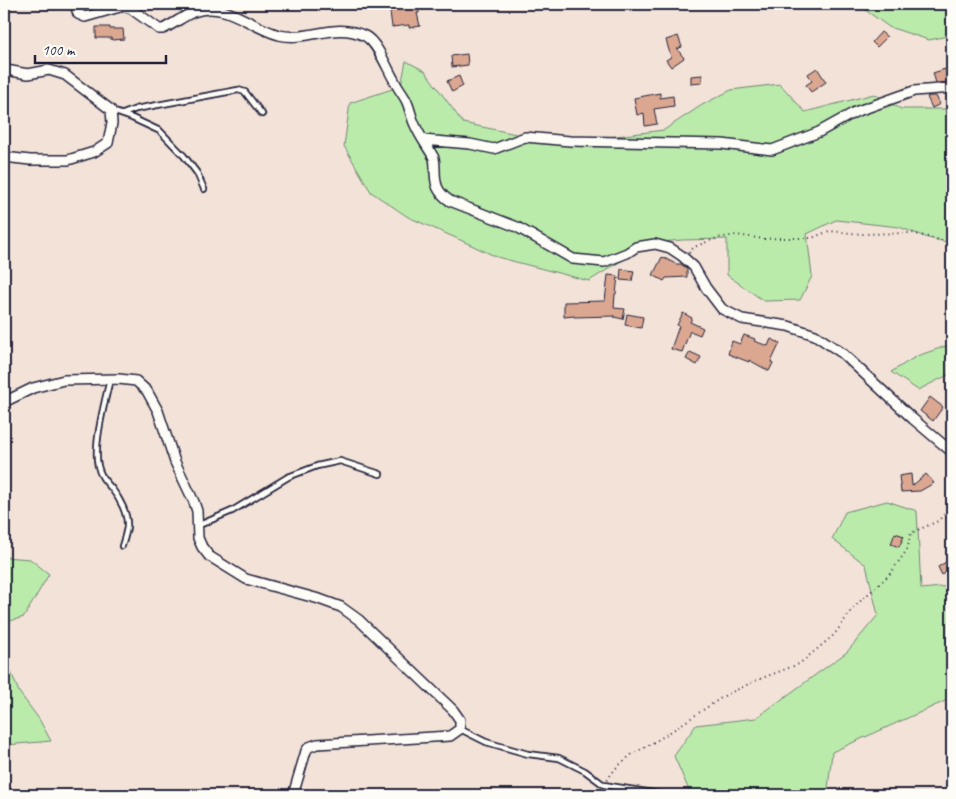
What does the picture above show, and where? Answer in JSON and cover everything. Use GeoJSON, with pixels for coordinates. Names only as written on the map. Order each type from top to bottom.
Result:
{"type":"FeatureCollection","features":[{"type":"Feature","properties":{"kind":"street"},"geometry":{"type":"LineString","coordinates":[[75,4],[78,14],[85,17],[120,7],[130,8],[159,29],[163,29],[194,12],[209,9],[228,11],[265,30],[280,35],[310,35],[333,30],[346,30],[365,36],[376,47],[394,82],[406,99],[415,124],[435,160],[435,181],[442,196],[450,201],[517,227],[573,259],[604,262],[627,253],[636,247],[655,244],[670,248],[694,267],[706,288],[722,309],[742,319],[788,326],[815,335],[842,352],[913,419],[952,452]]}},
{"type":"Feature","properties":{"kind":"street"},"geometry":{"type":"LineString","coordinates":[[4,68],[28,74],[50,70],[65,75],[110,110],[112,123],[108,143],[94,152],[68,160],[30,160],[4,157]]}},
{"type":"Feature","properties":{"kind":"street"},"geometry":{"type":"LineString","coordinates":[[423,140],[470,144],[494,149],[524,137],[570,141],[722,144],[772,150],[819,132],[855,112],[914,91],[952,88]]}},
{"type":"Feature","properties":{"kind":"street"},"geometry":{"type":"LineString","coordinates":[[4,402],[33,388],[64,380],[110,379],[136,381],[147,391],[158,411],[175,462],[197,511],[198,538],[209,556],[246,579],[341,607],[359,620],[453,710],[460,720],[460,729],[450,736],[317,744],[310,747],[306,751],[293,795]]}},
{"type":"Feature","properties":{"kind":"lane"},"geometry":{"type":"LineString","coordinates":[[123,114],[238,90],[245,92],[262,114]]}},
{"type":"Feature","properties":{"kind":"lane"},"geometry":{"type":"LineString","coordinates":[[110,110],[160,131],[197,173],[204,189]]}},
{"type":"Feature","properties":{"kind":"lane"},"geometry":{"type":"LineString","coordinates":[[110,379],[98,439],[97,464],[101,476],[120,502],[127,517],[127,527],[122,546]]}},
{"type":"Feature","properties":{"kind":"lane"},"geometry":{"type":"LineString","coordinates":[[197,526],[232,510],[288,476],[317,466],[340,461],[380,474]]}},
{"type":"Feature","properties":{"kind":"lane"},"geometry":{"type":"LineString","coordinates":[[460,729],[486,742],[528,754],[560,758],[585,771],[604,785],[665,795]]}},
{"type":"Feature","properties":{"kind":"path"},"geometry":{"type":"LineString","coordinates":[[684,258],[694,247],[717,238],[736,235],[764,239],[812,238],[829,231],[862,234],[912,233],[952,243]]}},
{"type":"Feature","properties":{"kind":"path"},"geometry":{"type":"LineString","coordinates":[[604,785],[616,768],[631,755],[661,738],[724,696],[757,680],[799,664],[834,635],[854,606],[889,575],[907,550],[911,533],[938,521],[952,506]]}},
{"type":"Feature","properties":{"kind":"green space"},"geometry":{"type":"Polygon","coordinates":[[[857,4],[952,4],[952,35],[929,40],[889,27],[857,4]]]}},
{"type":"Feature","properties":{"kind":"green space"},"geometry":{"type":"Polygon","coordinates":[[[406,61],[425,71],[463,123],[516,134],[547,137],[600,138],[664,130],[702,105],[731,90],[780,84],[805,112],[874,94],[901,109],[952,109],[952,243],[928,238],[899,227],[836,220],[807,234],[812,276],[800,300],[764,301],[727,275],[727,239],[650,243],[589,281],[497,257],[408,217],[371,192],[344,146],[350,103],[401,86],[406,61]]]}},
{"type":"Feature","properties":{"kind":"green space"},"geometry":{"type":"Polygon","coordinates":[[[952,344],[952,373],[918,390],[891,372],[917,356],[952,344]]]}},
{"type":"Feature","properties":{"kind":"green space"},"geometry":{"type":"Polygon","coordinates":[[[887,501],[917,511],[921,589],[952,586],[952,698],[832,752],[829,795],[691,795],[674,756],[696,725],[756,718],[847,652],[878,615],[866,565],[832,539],[845,512],[887,501]]]}},
{"type":"Feature","properties":{"kind":"green space"},"geometry":{"type":"Polygon","coordinates":[[[4,557],[30,559],[49,574],[24,617],[10,621],[4,631],[4,557]]]}},
{"type":"Feature","properties":{"kind":"green space"},"geometry":{"type":"Polygon","coordinates":[[[4,660],[9,667],[19,692],[39,719],[51,741],[7,745],[4,749],[4,660]]]}},
{"type":"Feature","properties":{"kind":"building"},"geometry":{"type":"Polygon","coordinates":[[[389,4],[418,4],[419,13],[417,13],[420,26],[409,28],[409,25],[392,27],[389,4]]]}},
{"type":"Feature","properties":{"kind":"building"},"geometry":{"type":"Polygon","coordinates":[[[96,27],[123,29],[124,39],[96,38],[96,27]]]}},
{"type":"Feature","properties":{"kind":"building"},"geometry":{"type":"Polygon","coordinates":[[[881,32],[887,37],[877,47],[872,42],[881,32]]]}},
{"type":"Feature","properties":{"kind":"building"},"geometry":{"type":"Polygon","coordinates":[[[678,36],[682,47],[677,49],[684,58],[671,67],[666,60],[671,57],[666,40],[678,36]]]}},
{"type":"Feature","properties":{"kind":"building"},"geometry":{"type":"Polygon","coordinates":[[[467,54],[468,65],[452,67],[451,56],[467,54]]]}},
{"type":"Feature","properties":{"kind":"building"},"geometry":{"type":"Polygon","coordinates":[[[817,68],[826,82],[811,92],[806,85],[812,81],[808,74],[817,68]]]}},
{"type":"Feature","properties":{"kind":"building"},"geometry":{"type":"Polygon","coordinates":[[[945,69],[950,82],[936,83],[933,73],[945,69]]]}},
{"type":"Feature","properties":{"kind":"building"},"geometry":{"type":"Polygon","coordinates":[[[702,75],[702,83],[691,84],[691,76],[702,75]]]}},
{"type":"Feature","properties":{"kind":"building"},"geometry":{"type":"Polygon","coordinates":[[[459,76],[463,86],[452,92],[447,81],[459,76]]]}},
{"type":"Feature","properties":{"kind":"building"},"geometry":{"type":"Polygon","coordinates":[[[660,93],[660,98],[673,96],[674,106],[654,109],[657,124],[645,126],[644,113],[637,115],[634,98],[660,93]]]}},
{"type":"Feature","properties":{"kind":"building"},"geometry":{"type":"Polygon","coordinates":[[[936,96],[940,104],[932,108],[927,97],[936,96]]]}},
{"type":"Feature","properties":{"kind":"building"},"geometry":{"type":"Polygon","coordinates":[[[662,257],[676,264],[681,264],[687,269],[687,277],[666,278],[664,281],[653,275],[662,257]]]}},
{"type":"Feature","properties":{"kind":"building"},"geometry":{"type":"Polygon","coordinates":[[[621,269],[634,271],[632,281],[620,280],[621,269]]]}},
{"type":"Feature","properties":{"kind":"building"},"geometry":{"type":"Polygon","coordinates":[[[608,275],[618,276],[614,308],[625,309],[623,319],[615,316],[564,317],[564,302],[605,301],[608,275]]]}},
{"type":"Feature","properties":{"kind":"building"},"geometry":{"type":"Polygon","coordinates":[[[683,313],[692,318],[690,322],[703,328],[700,335],[690,331],[682,352],[671,349],[679,326],[677,325],[683,313]]]}},
{"type":"Feature","properties":{"kind":"building"},"geometry":{"type":"Polygon","coordinates":[[[627,314],[643,317],[641,328],[625,325],[627,314]]]}},
{"type":"Feature","properties":{"kind":"building"},"geometry":{"type":"Polygon","coordinates":[[[744,335],[768,346],[771,339],[780,343],[769,371],[749,360],[749,362],[728,354],[732,341],[740,344],[744,335]]]}},
{"type":"Feature","properties":{"kind":"building"},"geometry":{"type":"Polygon","coordinates":[[[690,352],[701,357],[697,365],[686,359],[690,352]]]}},
{"type":"Feature","properties":{"kind":"building"},"geometry":{"type":"Polygon","coordinates":[[[930,397],[943,407],[933,421],[920,411],[930,397]]]}},
{"type":"Feature","properties":{"kind":"building"},"geometry":{"type":"Polygon","coordinates":[[[911,474],[912,486],[926,474],[934,483],[920,491],[901,492],[899,476],[911,474]]]}},
{"type":"Feature","properties":{"kind":"building"},"geometry":{"type":"Polygon","coordinates":[[[895,533],[904,536],[899,547],[891,544],[895,533]]]}},
{"type":"Feature","properties":{"kind":"building"},"geometry":{"type":"Polygon","coordinates":[[[952,558],[952,569],[942,575],[938,567],[952,558]]]}}]}
